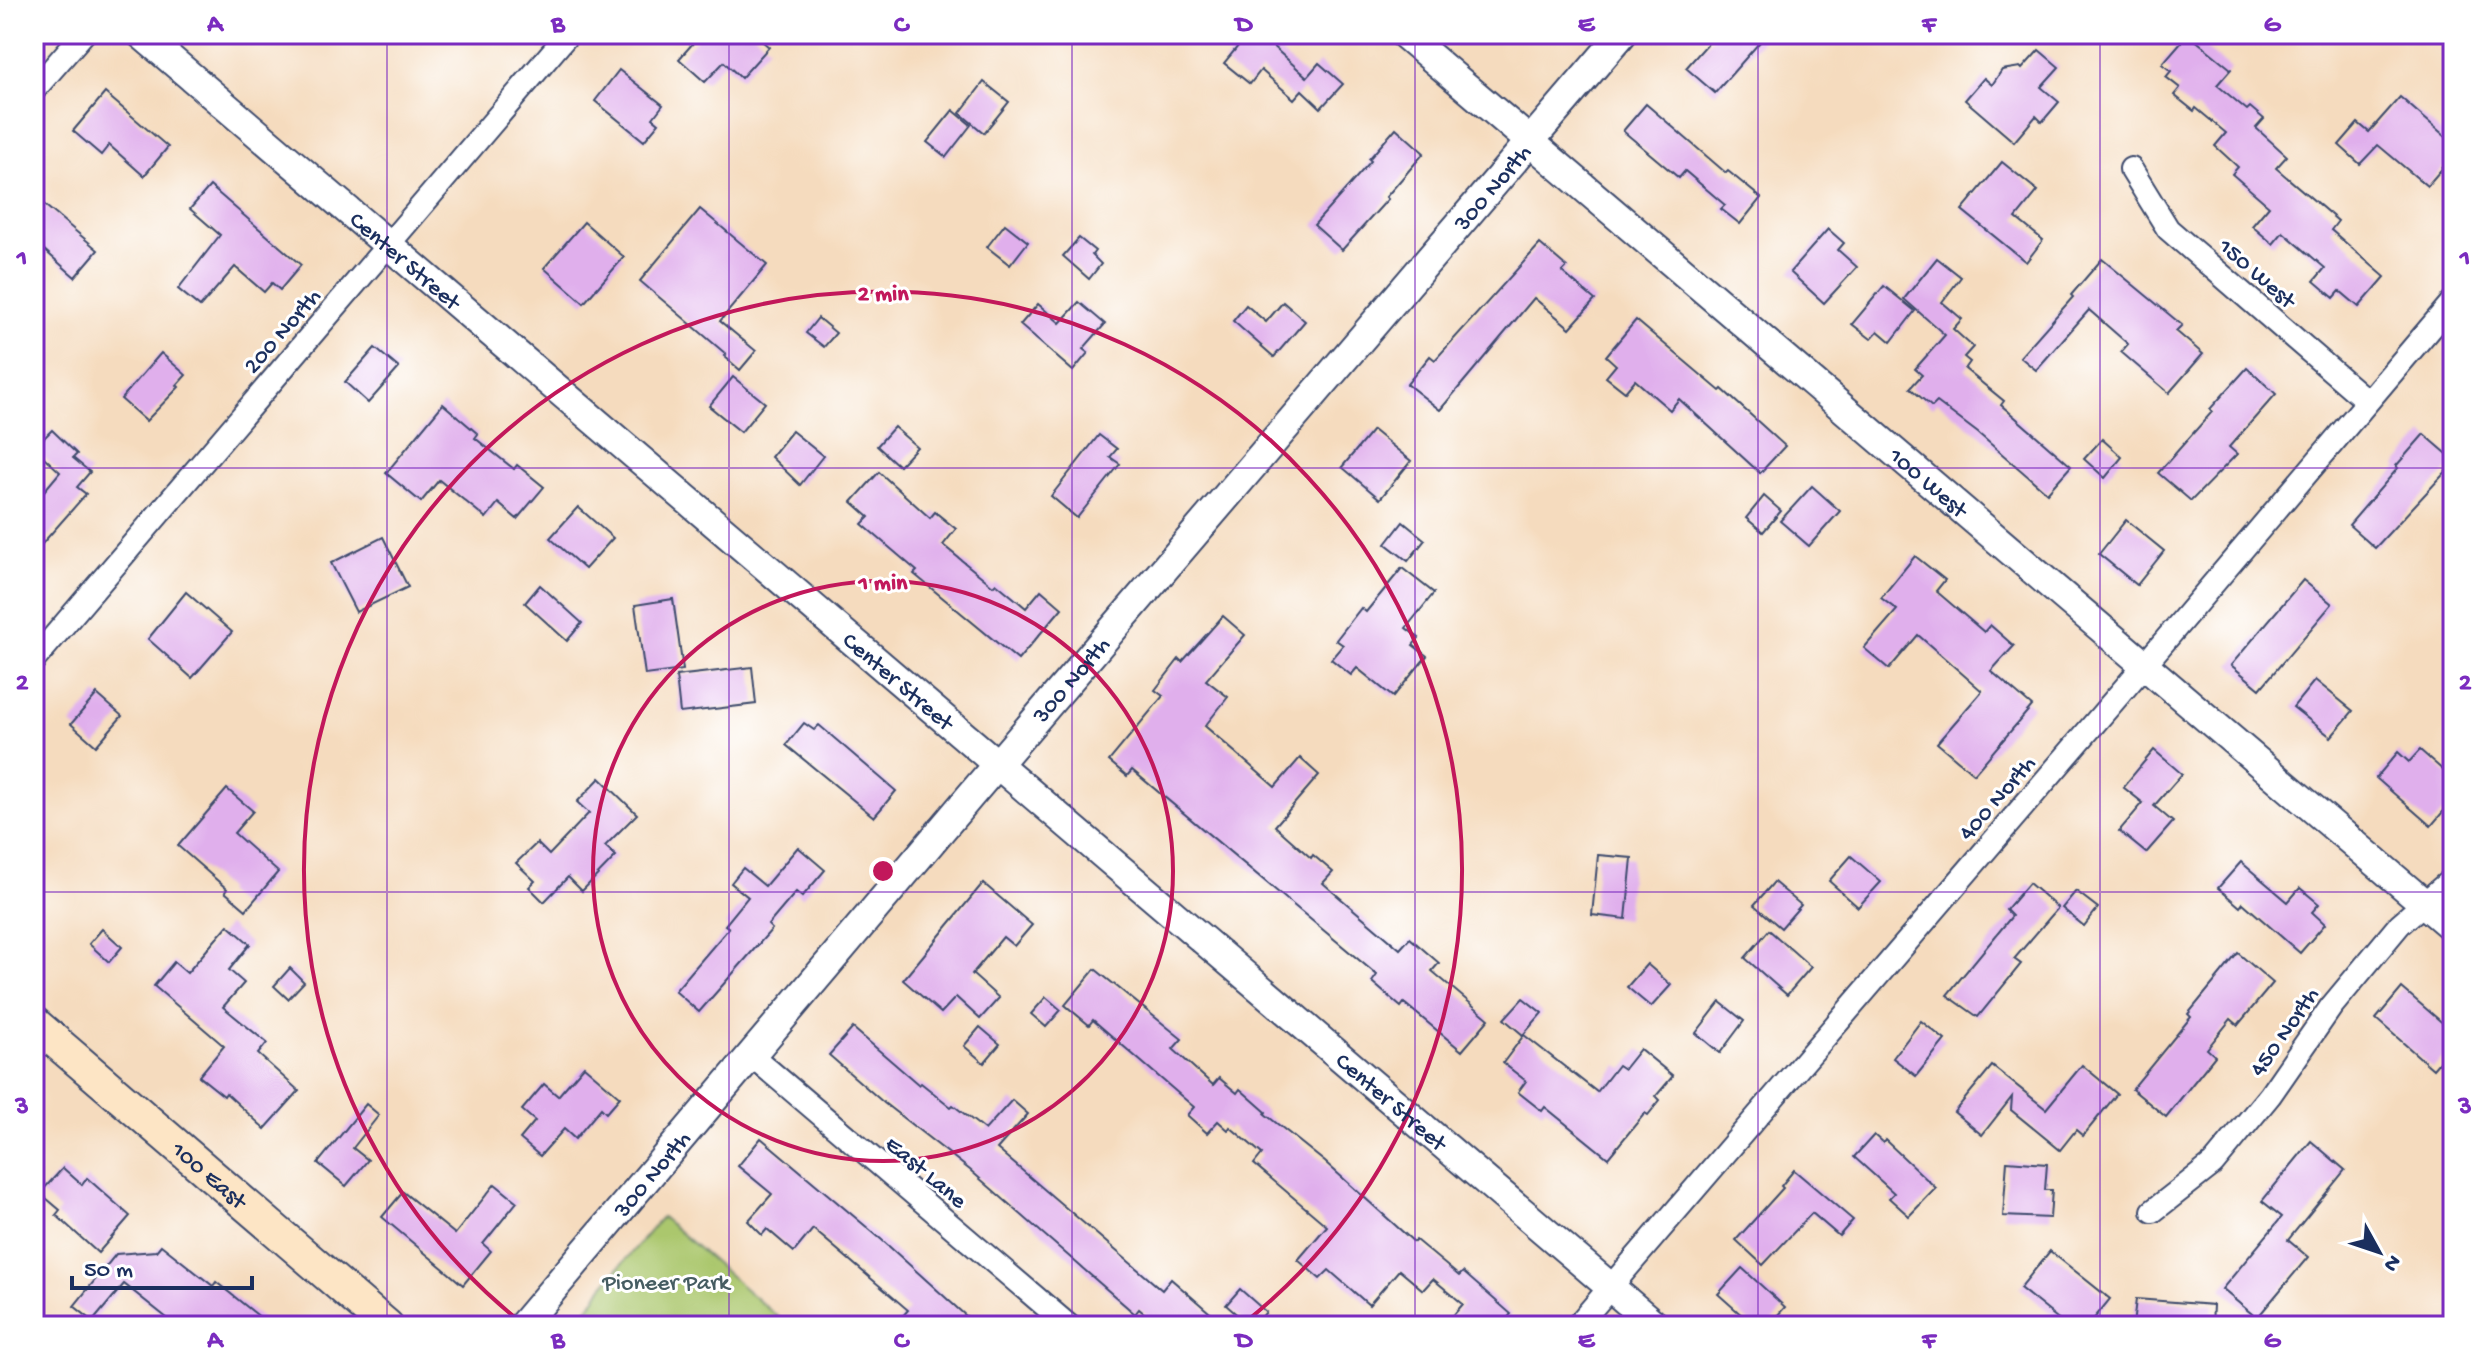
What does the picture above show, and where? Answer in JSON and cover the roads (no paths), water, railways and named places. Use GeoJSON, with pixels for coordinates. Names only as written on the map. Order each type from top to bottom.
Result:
{"type":"FeatureCollection","features":[{"type":"Feature","properties":{"kind":"main road","name":"100 East"},"geometry":{"type":"LineString","coordinates":[[34,1023],[387,1326]]}},
{"type":"Feature","properties":{"kind":"street"},"geometry":{"type":"LineString","coordinates":[[34,90],[83,34]]}},
{"type":"Feature","properties":{"kind":"street","name":"Center Street"},"geometry":{"type":"LineString","coordinates":[[141,34],[1656,1326]]}},
{"type":"Feature","properties":{"kind":"street","name":"200 North"},"geometry":{"type":"LineString","coordinates":[[34,660],[568,34]]}},
{"type":"Feature","properties":{"kind":"street","name":"100 West"},"geometry":{"type":"LineString","coordinates":[[1404,34],[2453,928]]}},
{"type":"Feature","properties":{"kind":"street","name":"300 North"},"geometry":{"type":"LineString","coordinates":[[522,1326],[1622,34]]}},
{"type":"Feature","properties":{"kind":"street","name":"150 West"},"geometry":{"type":"LineString","coordinates":[[2131,169],[2168,229],[2367,401]]}},
{"type":"Feature","properties":{"kind":"street","name":"400 North"},"geometry":{"type":"LineString","coordinates":[[1577,1326],[2453,301]]}},
{"type":"Feature","properties":{"kind":"street","name":"450 North"},"geometry":{"type":"LineString","coordinates":[[2153,1211],[2213,1164],[2270,1095],[2350,984],[2400,924],[2453,878]]}},
{"type":"Feature","properties":{"kind":"street","name":"East Lane"},"geometry":{"type":"LineString","coordinates":[[751,1055],[1069,1326]]}},
{"type":"Feature","properties":{"kind":"park label","name":"Pioneer Park"},"geometry":{"type":"Point","coordinates":[666,1281]}}]}
